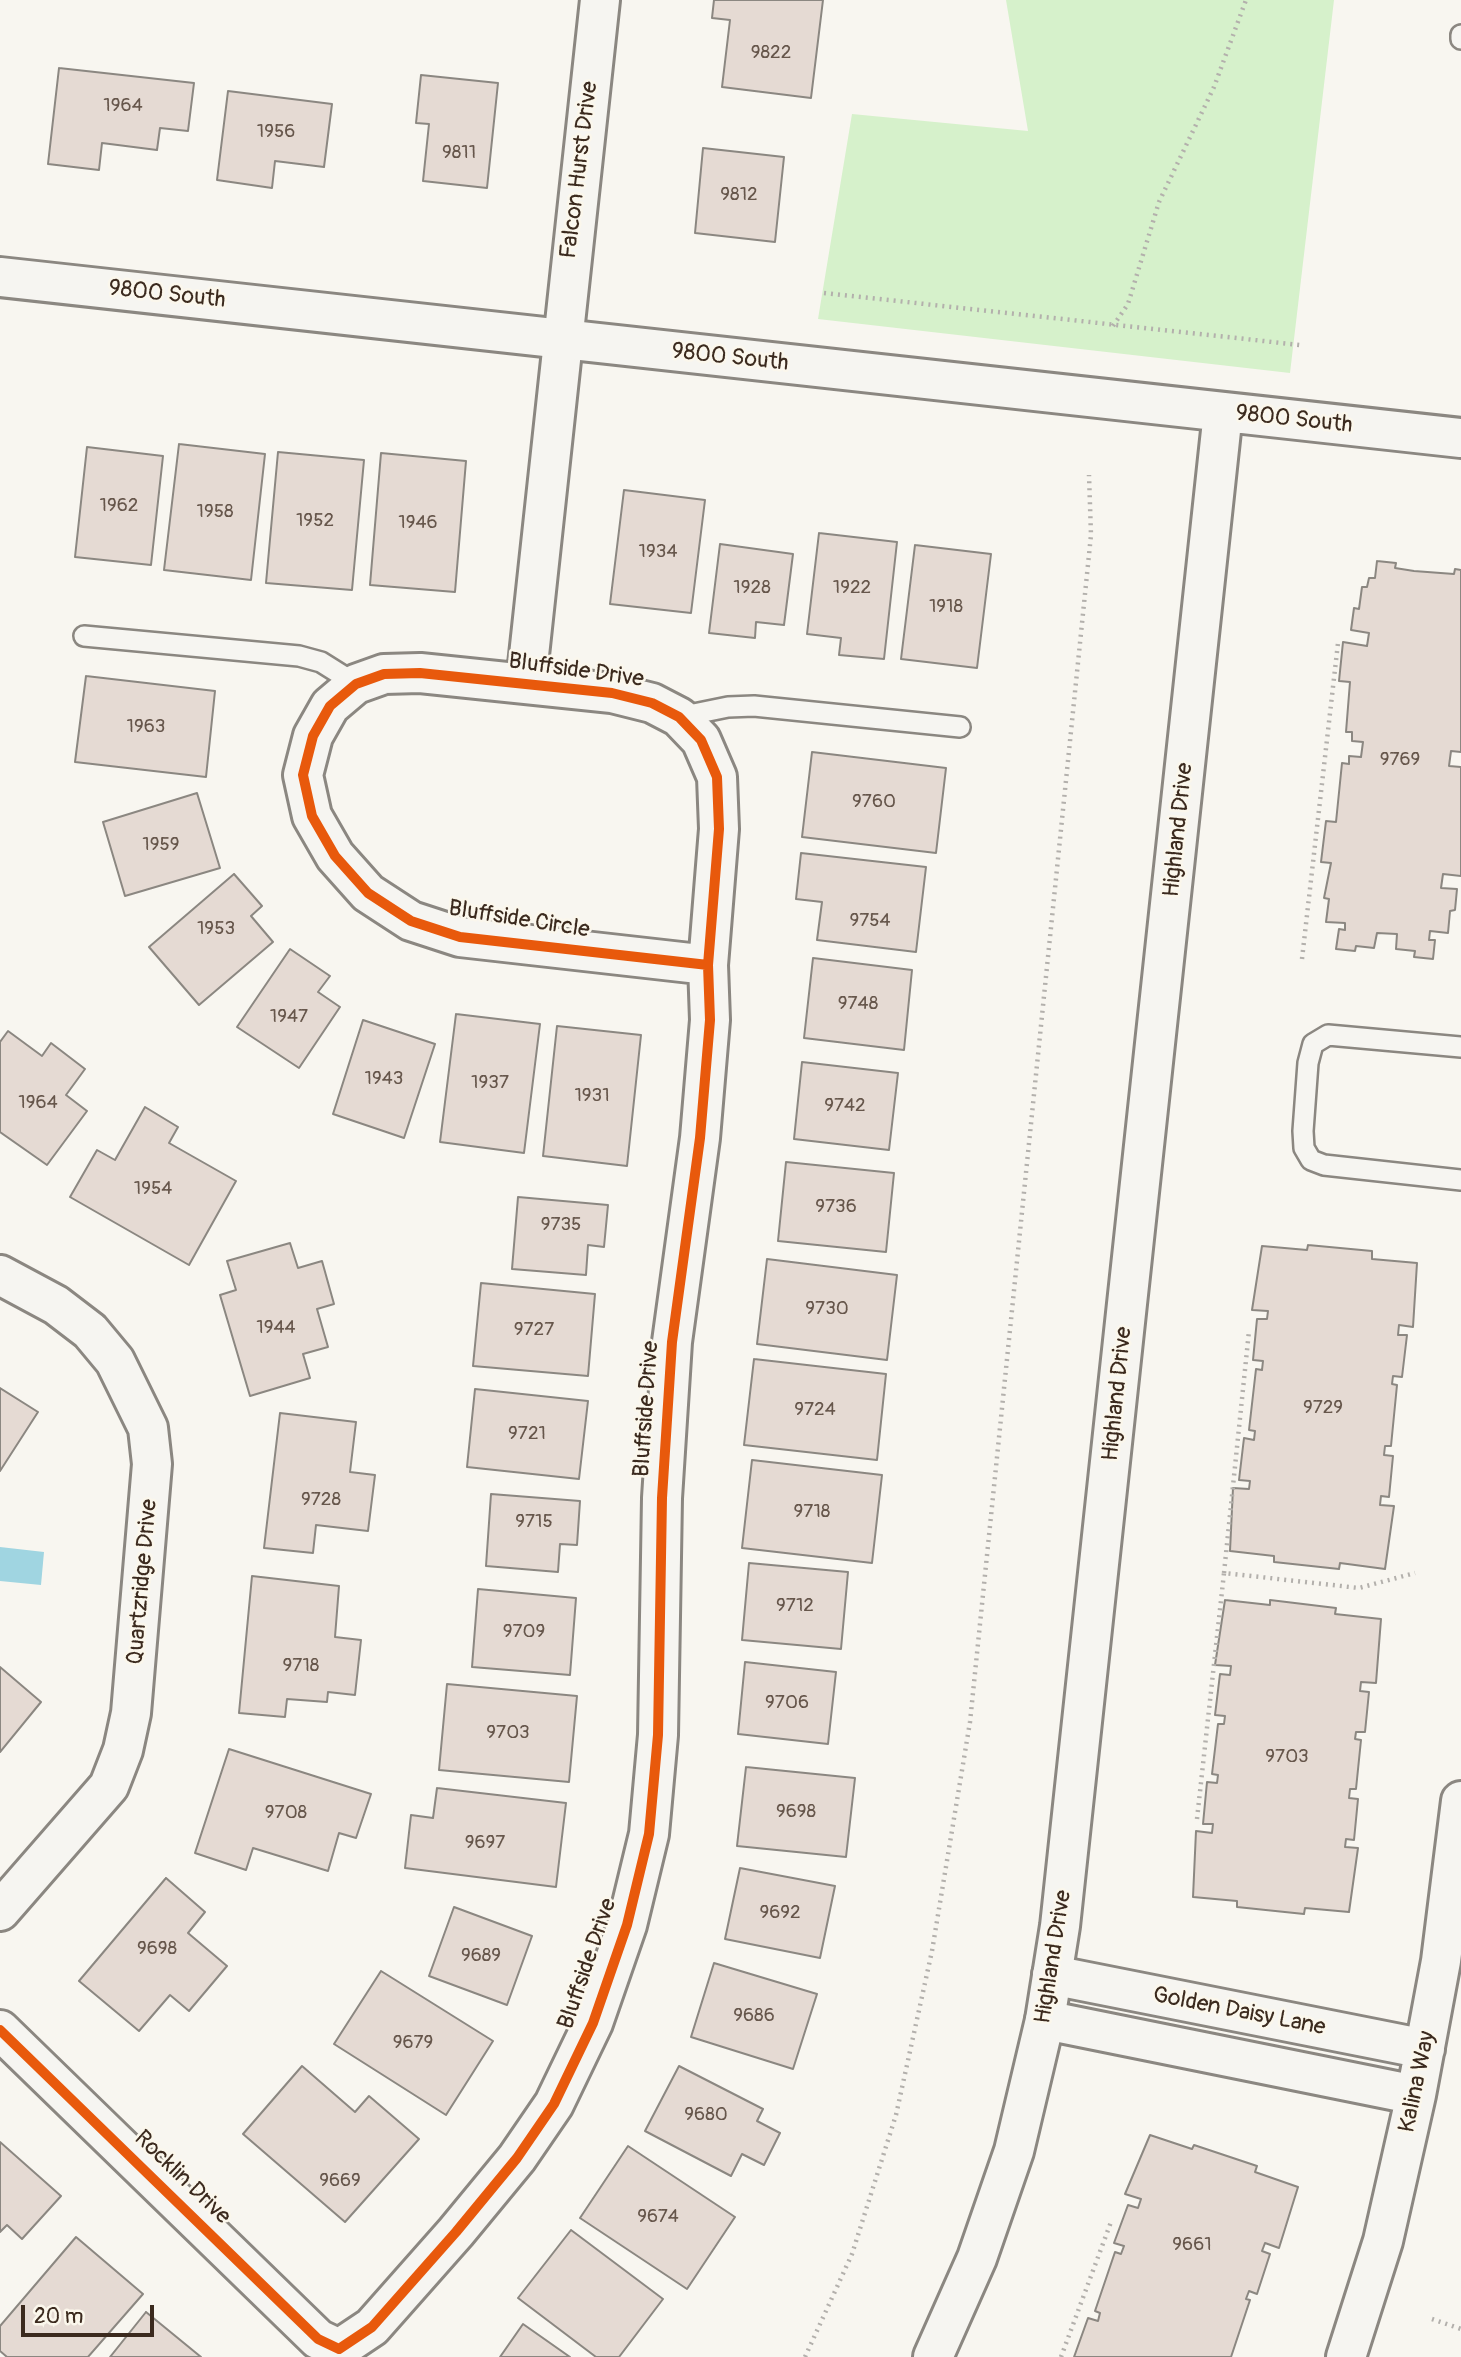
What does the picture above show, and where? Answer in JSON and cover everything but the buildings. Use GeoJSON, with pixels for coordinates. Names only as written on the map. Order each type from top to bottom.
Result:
{"type":"FeatureCollection","features":[{"type":"Feature","properties":{"kind":"street","name":"Falcon Hurst Drive"},"geometry":{"type":"LineString","coordinates":[[561,340],[600,0]]}},
{"type":"Feature","properties":{"kind":"street","name":"9800 South"},"geometry":{"type":"LineString","coordinates":[[0,276],[1461,438]]}},
{"type":"Feature","properties":{"kind":"street","name":"Bluffside Drive"},"geometry":{"type":"LineString","coordinates":[[526,683],[561,340]]}},
{"type":"Feature","properties":{"kind":"street","name":"Highland Drive"},"geometry":{"type":"LineString","coordinates":[[933,2357],[977,2258],[1000,2196],[1026,2107],[1045,2020],[1062,1913],[1223,412]]}},
{"type":"Feature","properties":{"kind":"street","name":"Bluffside Drive"},"geometry":{"type":"LineString","coordinates":[[340,2349],[372,2327],[456,2232],[517,2158],[554,2104],[593,2023],[627,1925],[649,1834],[654,1772],[662,1498],[672,1342],[700,1138],[710,1020],[708,965],[719,829],[717,777],[701,740],[679,717],[652,703],[612,693],[420,673],[384,674],[356,684]]}},
{"type":"Feature","properties":{"kind":"street","name":"Bluffside Circle"},"geometry":{"type":"LineString","coordinates":[[356,684],[330,706],[313,736],[303,775],[318,826],[335,856],[368,893],[411,921],[460,937],[708,965]]}},
{"type":"Feature","properties":{"kind":"street","name":"Quartzridge Drive"},"geometry":{"type":"LineString","coordinates":[[0,1275],[56,1305],[90,1331],[115,1361],[148,1428],[152,1464],[131,1713],[123,1750],[109,1786],[0,1911]]}},
{"type":"Feature","properties":{"kind":"street","name":"Kalina Way"},"geometry":{"type":"LineString","coordinates":[[1346,2357],[1383,2241],[1416,2095],[1441,1961],[1461,1801]]}},
{"type":"Feature","properties":{"kind":"street","name":"Golden Daisy Lane"},"geometry":{"type":"LineString","coordinates":[[1052,1975],[1425,2049]]}},
{"type":"Feature","properties":{"kind":"street"},"geometry":{"type":"LineString","coordinates":[[1045,2020],[1416,2095]]}},
{"type":"Feature","properties":{"kind":"street","name":"Rocklin Drive"},"geometry":{"type":"LineString","coordinates":[[0,2029],[318,2339],[340,2349]]}},
{"type":"Feature","properties":{"kind":"lane"},"geometry":{"type":"LineString","coordinates":[[84,636],[299,656],[321,662],[356,684]]}},
{"type":"Feature","properties":{"kind":"lane"},"geometry":{"type":"LineString","coordinates":[[679,717],[728,707],[754,706],[961,727]]}},
{"type":"Feature","properties":{"kind":"lane"},"geometry":{"type":"LineString","coordinates":[[1461,1047],[1328,1035],[1313,1044],[1310,1054],[1303,1131],[1304,1148],[1311,1160],[1324,1165],[1461,1180]]}},
{"type":"Feature","properties":{"kind":"path"},"geometry":{"type":"LineString","coordinates":[[1113,326],[1128,304],[1159,202],[1214,87],[1246,0]]}},
{"type":"Feature","properties":{"kind":"path"},"geometry":{"type":"LineString","coordinates":[[824,293],[1300,345]]}},
{"type":"Feature","properties":{"kind":"path"},"geometry":{"type":"LineString","coordinates":[[805,2357],[852,2254],[896,2115],[932,1951],[970,1722],[1091,534],[1089,475]]}},
{"type":"Feature","properties":{"kind":"path"},"geometry":{"type":"LineString","coordinates":[[1301,959],[1338,643]]}},
{"type":"Feature","properties":{"kind":"path"},"geometry":{"type":"LineString","coordinates":[[1197,1819],[1249,1331]]}},
{"type":"Feature","properties":{"kind":"path"},"geometry":{"type":"LineString","coordinates":[[1224,1573],[1359,1588],[1415,1573]]}},
{"type":"Feature","properties":{"kind":"path"},"geometry":{"type":"LineString","coordinates":[[1060,2357],[1111,2222]]}},
{"type":"Feature","properties":{"kind":"path"},"geometry":{"type":"LineString","coordinates":[[1433,2319],[1461,2329]]}},
{"type":"Feature","properties":{"kind":"green space"},"geometry":{"type":"Polygon","coordinates":[[[1006,0],[1334,0],[1290,373],[818,319],[852,114],[1028,131],[1006,0]]]}},
{"type":"Feature","properties":{"kind":"water"},"geometry":{"type":"Polygon","coordinates":[[[0,1547],[44,1552],[41,1585],[0,1581],[0,1547]]]}},
{"type":"Feature","properties":{"kind":"cycle path"},"geometry":{"type":"LineString","coordinates":[[0,2030],[318,2339],[339,2349],[372,2327],[456,2232],[517,2158],[554,2104],[593,2023],[627,1925],[649,1834],[658,1735],[662,1498],[672,1342],[700,1138],[710,1020],[708,965],[719,829],[717,777],[701,740],[679,717],[652,703],[612,693],[420,673],[384,674],[356,684],[330,706],[313,736],[303,775],[312,816],[335,856],[368,893],[411,921],[460,937],[708,965]]}}]}
